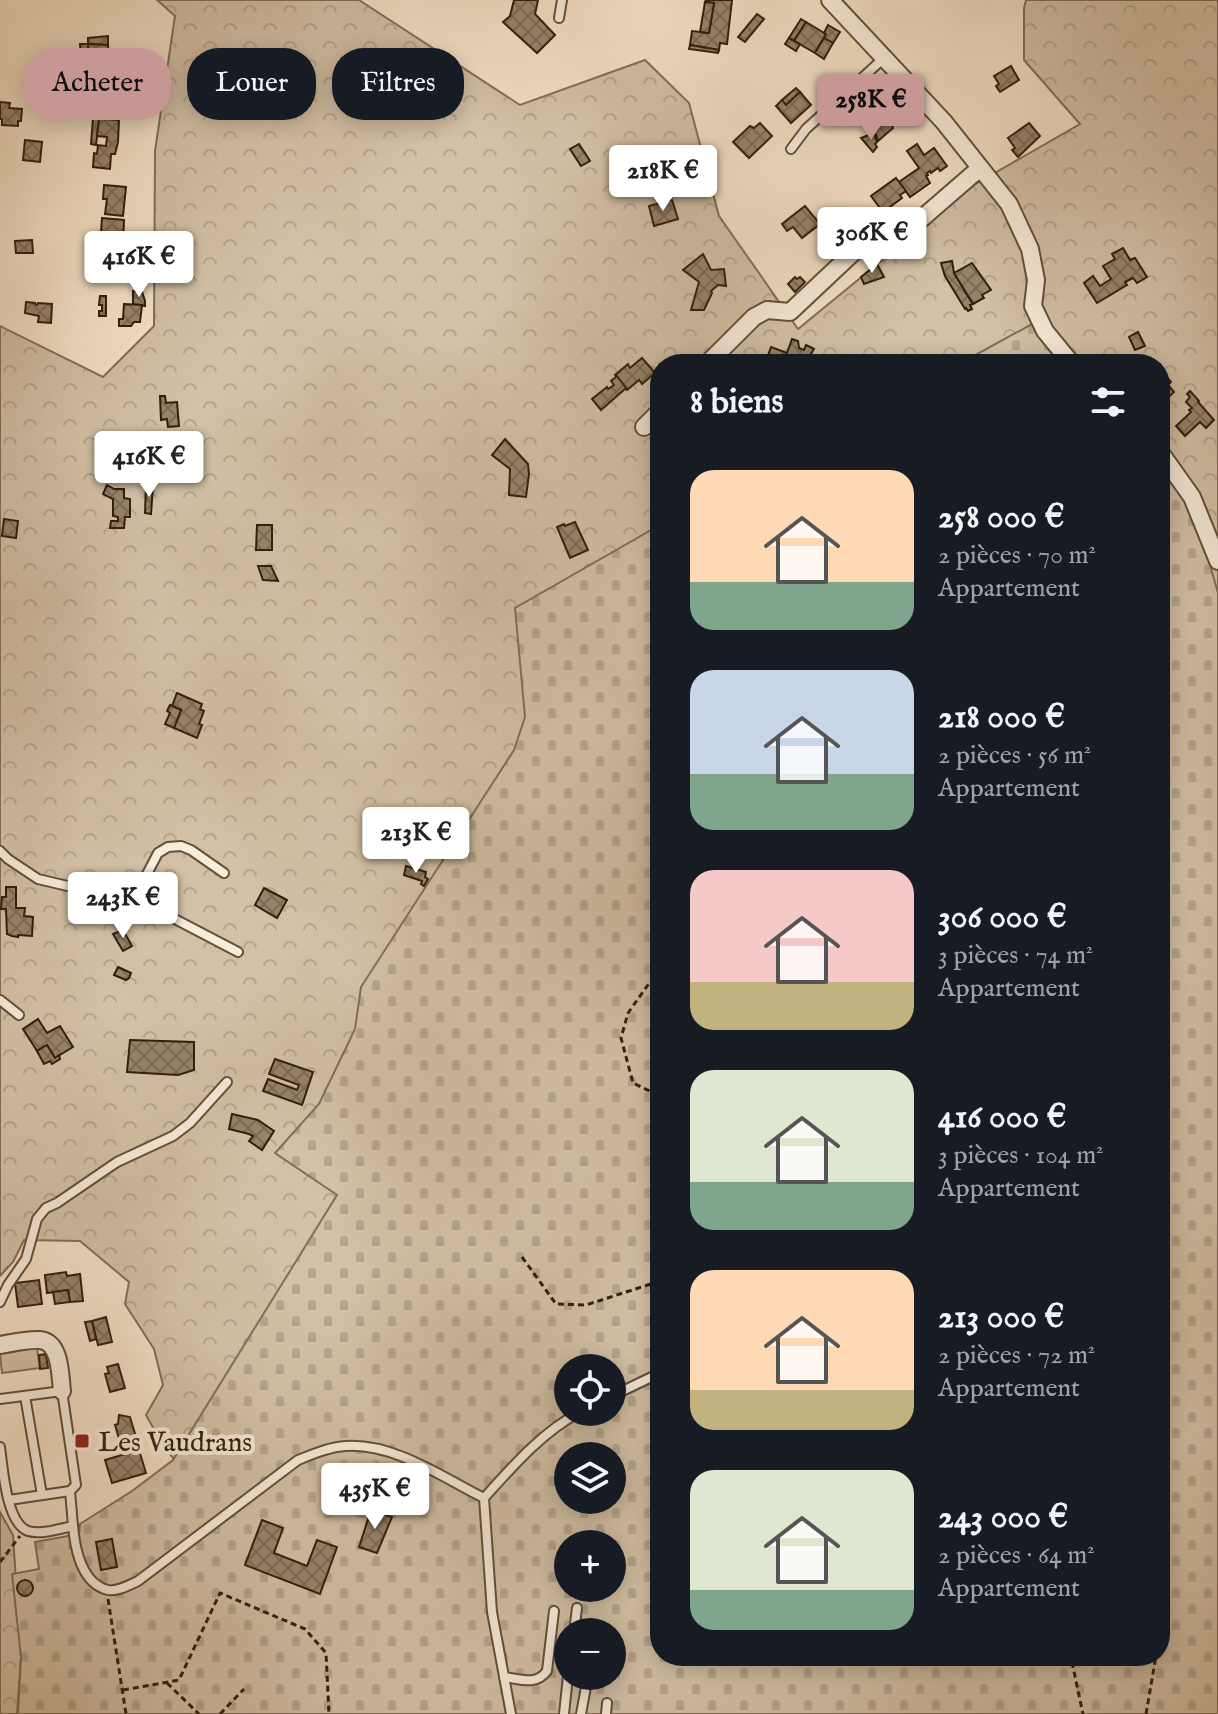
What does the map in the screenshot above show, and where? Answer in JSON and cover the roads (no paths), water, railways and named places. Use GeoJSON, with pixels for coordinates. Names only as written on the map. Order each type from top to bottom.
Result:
{"type":"FeatureCollection","features":[{"type":"Feature","properties":{"kind":"street"},"geometry":{"type":"LineString","coordinates":[[830,0],[944,122],[1009,204],[1030,249],[1036,280],[1033,306],[1045,331],[1064,354]]}},
{"type":"Feature","properties":{"kind":"street"},"geometry":{"type":"LineString","coordinates":[[717,354],[754,317],[767,310],[790,312],[868,241],[905,233],[980,168]]}},
{"type":"Feature","properties":{"kind":"street"},"geometry":{"type":"LineString","coordinates":[[644,427],[650,421]]}},
{"type":"Feature","properties":{"kind":"street"},"geometry":{"type":"LineString","coordinates":[[1170,466],[1192,497],[1218,561]]}},
{"type":"Feature","properties":{"kind":"street"},"geometry":{"type":"LineString","coordinates":[[0,1345],[42,1340],[49,1344],[59,1365],[62,1391]]}},
{"type":"Feature","properties":{"kind":"lane"},"geometry":{"type":"LineString","coordinates":[[559,18],[562,0]]}},
{"type":"Feature","properties":{"kind":"lane"},"geometry":{"type":"LineString","coordinates":[[791,149],[806,129],[884,58]]}},
{"type":"Feature","properties":{"kind":"lane"},"geometry":{"type":"LineString","coordinates":[[124,900],[147,874],[158,853],[168,847],[181,846],[191,850],[224,873]]}},
{"type":"Feature","properties":{"kind":"lane"},"geometry":{"type":"LineString","coordinates":[[0,851],[38,879],[148,905],[238,952]]}},
{"type":"Feature","properties":{"kind":"lane"},"geometry":{"type":"LineString","coordinates":[[0,1000],[19,1015]]}},
{"type":"Feature","properties":{"kind":"lane"},"geometry":{"type":"LineString","coordinates":[[0,1302],[26,1259],[37,1219],[46,1208],[117,1162],[173,1136],[190,1123],[227,1082]]}},
{"type":"Feature","properties":{"kind":"lane"},"geometry":{"type":"LineString","coordinates":[[626,1389],[650,1378]]}},
{"type":"Feature","properties":{"kind":"lane"},"geometry":{"type":"LineString","coordinates":[[0,1399],[62,1391],[76,1485],[70,1491],[9,1500]]}},
{"type":"Feature","properties":{"kind":"lane"},"geometry":{"type":"LineString","coordinates":[[25,1396],[42,1495]]}},
{"type":"Feature","properties":{"kind":"lane"},"geometry":{"type":"LineString","coordinates":[[511,1714],[492,1612],[484,1498],[556,1426]]}},
{"type":"Feature","properties":{"kind":"lane"},"geometry":{"type":"LineString","coordinates":[[70,1491],[73,1535],[85,1575],[107,1590],[116,1590],[138,1581],[298,1460],[320,1451],[345,1446],[396,1453],[484,1498]]}},
{"type":"Feature","properties":{"kind":"lane"},"geometry":{"type":"LineString","coordinates":[[0,1447],[9,1500],[17,1522],[25,1530],[38,1532],[73,1526]]}},
{"type":"Feature","properties":{"kind":"lane"},"geometry":{"type":"LineString","coordinates":[[576,1618],[577,1608]]}},
{"type":"Feature","properties":{"kind":"lane"},"geometry":{"type":"LineString","coordinates":[[504,1677],[532,1681],[542,1678],[547,1671],[554,1611]]}},
{"type":"Feature","properties":{"kind":"lane"},"geometry":{"type":"LineString","coordinates":[[564,1714],[567,1690]]}},
{"type":"Feature","properties":{"kind":"lane"},"geometry":{"type":"LineString","coordinates":[[581,1714],[585,1690]]}},
{"type":"Feature","properties":{"kind":"lane"},"geometry":{"type":"LineString","coordinates":[[606,1714],[607,1703]]}},
{"type":"Feature","properties":{"kind":"place","name":"Les Vaudrans"},"geometry":{"type":"Point","coordinates":[82,1441]}}]}
